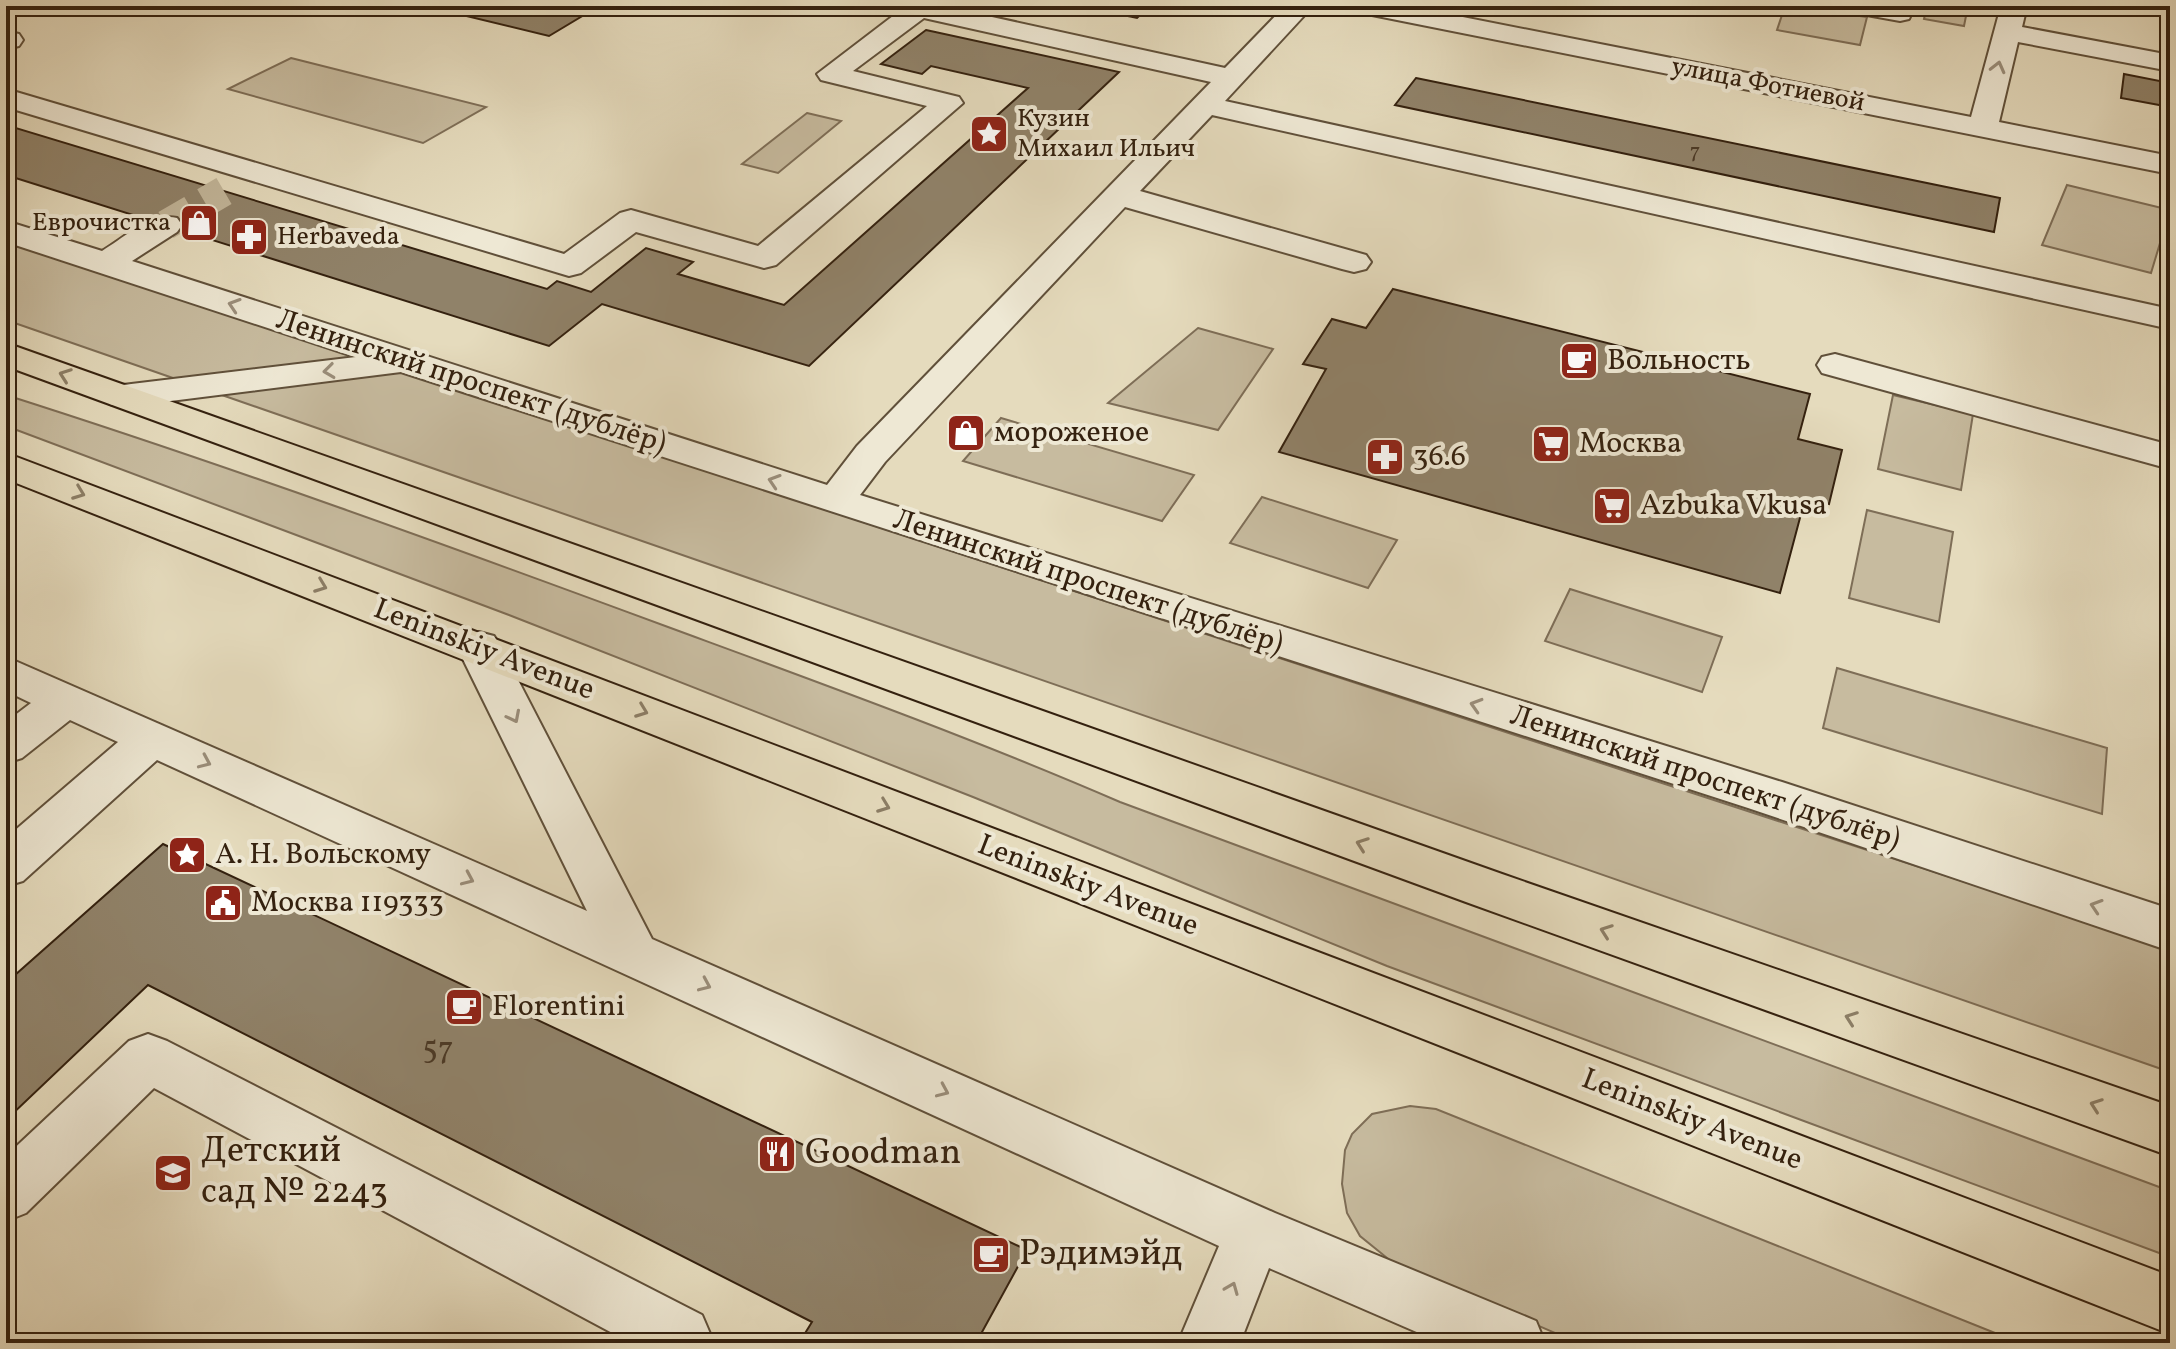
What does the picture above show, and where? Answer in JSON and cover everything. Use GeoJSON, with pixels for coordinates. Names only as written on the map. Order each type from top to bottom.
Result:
{"type":"FeatureCollection","features":[{"type":"Feature","properties":{"kind":"main road"},"geometry":{"type":"LineString","coordinates":[[6,354],[1499,893],[2170,1131]]}},
{"type":"Feature","properties":{"kind":"main road","name":"Leninskiy Avenue"},"geometry":{"type":"LineString","coordinates":[[6,465],[2170,1305]]}},
{"type":"Feature","properties":{"kind":"street"},"geometry":{"type":"LineString","coordinates":[[835,501],[871,454],[1300,6]]}},
{"type":"Feature","properties":{"kind":"street","name":"улица Фотиевой"},"geometry":{"type":"LineString","coordinates":[[1367,6],[2170,165]]}},
{"type":"Feature","properties":{"kind":"street"},"geometry":{"type":"LineString","coordinates":[[1493,29],[1511,6]]}},
{"type":"Feature","properties":{"kind":"street"},"geometry":{"type":"LineString","coordinates":[[1859,6],[1900,13],[1902,6]]}},
{"type":"Feature","properties":{"kind":"street"},"geometry":{"type":"LineString","coordinates":[[542,287],[631,220],[764,258],[949,103],[831,74],[921,8],[1231,78]]}},
{"type":"Feature","properties":{"kind":"street"},"geometry":{"type":"LineString","coordinates":[[1983,128],[2011,19],[2170,63]]}},
{"type":"Feature","properties":{"kind":"street"},"geometry":{"type":"LineString","coordinates":[[6,98],[569,266]]}},
{"type":"Feature","properties":{"kind":"street"},"geometry":{"type":"LineString","coordinates":[[1205,105],[2170,319]]}},
{"type":"Feature","properties":{"kind":"street"},"geometry":{"type":"LineString","coordinates":[[224,191],[255,172]]}},
{"type":"Feature","properties":{"kind":"street"},"geometry":{"type":"LineString","coordinates":[[1119,195],[1354,262]]}},
{"type":"Feature","properties":{"kind":"street"},"geometry":{"type":"LineString","coordinates":[[106,263],[166,225]]}},
{"type":"Feature","properties":{"kind":"street","name":"Ленинский проспект (дублёр)"},"geometry":{"type":"LineString","coordinates":[[6,231],[835,501],[1765,795],[2170,930]]}},
{"type":"Feature","properties":{"kind":"street"},"geometry":{"type":"LineString","coordinates":[[123,396],[407,362]]}},
{"type":"Feature","properties":{"kind":"street"},"geometry":{"type":"LineString","coordinates":[[1835,365],[2170,457]]}},
{"type":"Feature","properties":{"kind":"street"},"geometry":{"type":"LineString","coordinates":[[479,647],[633,953]]}},
{"type":"Feature","properties":{"kind":"street"},"geometry":{"type":"LineString","coordinates":[[6,673],[1254,1233],[1514,1343]]}},
{"type":"Feature","properties":{"kind":"street"},"geometry":{"type":"LineString","coordinates":[[6,746],[66,700]]}},
{"type":"Feature","properties":{"kind":"street"},"geometry":{"type":"LineString","coordinates":[[6,867],[153,738]]}},
{"type":"Feature","properties":{"kind":"street"},"geometry":{"type":"LineString","coordinates":[[6,1194],[148,1058],[680,1336],[676,1343]]}},
{"type":"Feature","properties":{"kind":"street"},"geometry":{"type":"LineString","coordinates":[[1209,1343],[1254,1233]]}},
{"type":"Feature","properties":{"kind":"shaded area"},"geometry":{"type":"Polygon","coordinates":[[[1785,6],[1867,17],[1860,45],[1777,30],[1785,6]]]}},
{"type":"Feature","properties":{"kind":"shaded area"},"geometry":{"type":"Polygon","coordinates":[[[1927,6],[1968,6],[1964,26],[1924,19],[1927,6]]]}},
{"type":"Feature","properties":{"kind":"shaded area"},"geometry":{"type":"Polygon","coordinates":[[[291,58],[486,107],[423,143],[228,89],[291,58]]]}},
{"type":"Feature","properties":{"kind":"shaded area"},"geometry":{"type":"Polygon","coordinates":[[[807,113],[841,121],[778,173],[742,164],[807,113]]]}},
{"type":"Feature","properties":{"kind":"shaded area"},"geometry":{"type":"Polygon","coordinates":[[[2067,185],[2170,210],[2151,273],[2042,245],[2067,185]]]}},
{"type":"Feature","properties":{"kind":"shaded area"},"geometry":{"type":"Polygon","coordinates":[[[6,242],[2170,949],[2170,1072],[6,320],[6,242]]]}},
{"type":"Feature","properties":{"kind":"shaded area"},"geometry":{"type":"Polygon","coordinates":[[[1198,328],[1273,349],[1218,430],[1108,403],[1198,328]]]}},
{"type":"Feature","properties":{"kind":"shaded area"},"geometry":{"type":"Polygon","coordinates":[[[6,395],[256,478],[586,597],[896,712],[1120,802],[2170,1191],[2170,1257],[1387,966],[973,797],[509,615],[6,426],[6,395]]]}},
{"type":"Feature","properties":{"kind":"shaded area"},"geometry":{"type":"Polygon","coordinates":[[[1893,395],[1973,414],[1961,490],[1878,469],[1893,395]]]}},
{"type":"Feature","properties":{"kind":"shaded area"},"geometry":{"type":"Polygon","coordinates":[[[1001,418],[1194,475],[1162,521],[963,461],[1001,418]]]}},
{"type":"Feature","properties":{"kind":"shaded area"},"geometry":{"type":"Polygon","coordinates":[[[1262,497],[1397,540],[1368,588],[1230,543],[1262,497]]]}},
{"type":"Feature","properties":{"kind":"shaded area"},"geometry":{"type":"Polygon","coordinates":[[[1867,510],[1953,532],[1939,622],[1849,598],[1867,510]]]}},
{"type":"Feature","properties":{"kind":"shaded area"},"geometry":{"type":"Polygon","coordinates":[[[1570,589],[1722,637],[1702,692],[1545,641],[1570,589]]]}},
{"type":"Feature","properties":{"kind":"shaded area"},"geometry":{"type":"Polygon","coordinates":[[[1837,668],[2107,748],[2102,814],[1823,728],[1837,668]]]}},
{"type":"Feature","properties":{"kind":"shaded area"},"geometry":{"type":"Polygon","coordinates":[[[1410,1106],[1436,1109],[2020,1343],[1578,1343],[1392,1262],[1360,1236],[1347,1213],[1342,1184],[1345,1150],[1352,1134],[1372,1114],[1410,1106]]]}},
{"type":"Feature","properties":{"kind":"building"},"geometry":{"type":"Polygon","coordinates":[[[425,6],[506,6],[539,14],[552,6],[599,6],[549,36],[425,6]]]}},
{"type":"Feature","properties":{"kind":"building"},"geometry":{"type":"Polygon","coordinates":[[[1080,6],[1150,6],[1137,18],[1080,6]]]}},
{"type":"Feature","properties":{"kind":"building"},"geometry":{"type":"Polygon","coordinates":[[[926,30],[1119,72],[809,366],[602,304],[549,346],[6,175],[6,125],[547,289],[557,281],[591,292],[646,248],[693,262],[678,274],[784,305],[1028,88],[931,66],[922,74],[881,64],[926,30]]]}},
{"type":"Feature","properties":{"kind":"building"},"geometry":{"type":"Polygon","coordinates":[[[2124,74],[2170,83],[2170,107],[2121,98],[2124,74]]]}},
{"type":"Feature","properties":{"kind":"building"},"geometry":{"type":"Polygon","coordinates":[[[1416,78],[2000,198],[1994,232],[1395,105],[1416,78]]]}},
{"type":"Feature","properties":{"kind":"building","name":"Москва"},"geometry":{"type":"Polygon","coordinates":[[[1393,289],[1810,394],[1798,439],[1842,450],[1829,504],[1805,499],[1780,593],[1279,452],[1326,369],[1303,364],[1332,319],[1366,328],[1393,289]]]}},
{"type":"Feature","properties":{"kind":"building","name":"мороженое"},"geometry":{"type":"Polygon","coordinates":[[[964,426],[977,430],[968,441],[954,436],[964,426]]]}},
{"type":"Feature","properties":{"kind":"building"},"geometry":{"type":"Polygon","coordinates":[[[163,844],[1027,1250],[976,1343],[799,1343],[812,1322],[148,985],[6,1120],[6,983],[163,844]]]}},
{"type":"Feature","properties":{"kind":"tunnel"},"geometry":{"type":"LineString","coordinates":[[166,225],[224,191]]}},
{"type":"Feature","properties":{"kind":"place","name":"Кузин Михаил Ильич"},"geometry":{"type":"Point","coordinates":[989,134]}},
{"type":"Feature","properties":{"kind":"place","name":"Еврочистка"},"geometry":{"type":"Point","coordinates":[199,223]}},
{"type":"Feature","properties":{"kind":"place","name":"Herbaveda"},"geometry":{"type":"Point","coordinates":[249,237]}},
{"type":"Feature","properties":{"kind":"place","name":"Вольность"},"geometry":{"type":"Point","coordinates":[1579,361]}},
{"type":"Feature","properties":{"kind":"place","name":"мороженое"},"geometry":{"type":"Point","coordinates":[966,433]}},
{"type":"Feature","properties":{"kind":"place","name":"Москва"},"geometry":{"type":"Point","coordinates":[1551,444]}},
{"type":"Feature","properties":{"kind":"place","name":"36.6"},"geometry":{"type":"Point","coordinates":[1385,457]}},
{"type":"Feature","properties":{"kind":"place","name":"Azbuka Vkusa"},"geometry":{"type":"Point","coordinates":[1612,506]}},
{"type":"Feature","properties":{"kind":"place","name":"А. Н. Вольскому"},"geometry":{"type":"Point","coordinates":[187,855]}},
{"type":"Feature","properties":{"kind":"place","name":"Москва 119333"},"geometry":{"type":"Point","coordinates":[223,903]}},
{"type":"Feature","properties":{"kind":"place","name":"Florentini"},"geometry":{"type":"Point","coordinates":[464,1007]}},
{"type":"Feature","properties":{"kind":"place","name":"Goodman"},"geometry":{"type":"Point","coordinates":[777,1154]}},
{"type":"Feature","properties":{"kind":"place","name":"Детский сад № 2243"},"geometry":{"type":"Point","coordinates":[173,1173]}},
{"type":"Feature","properties":{"kind":"place","name":"Рэдимэйд"},"geometry":{"type":"Point","coordinates":[991,1255]}}]}
